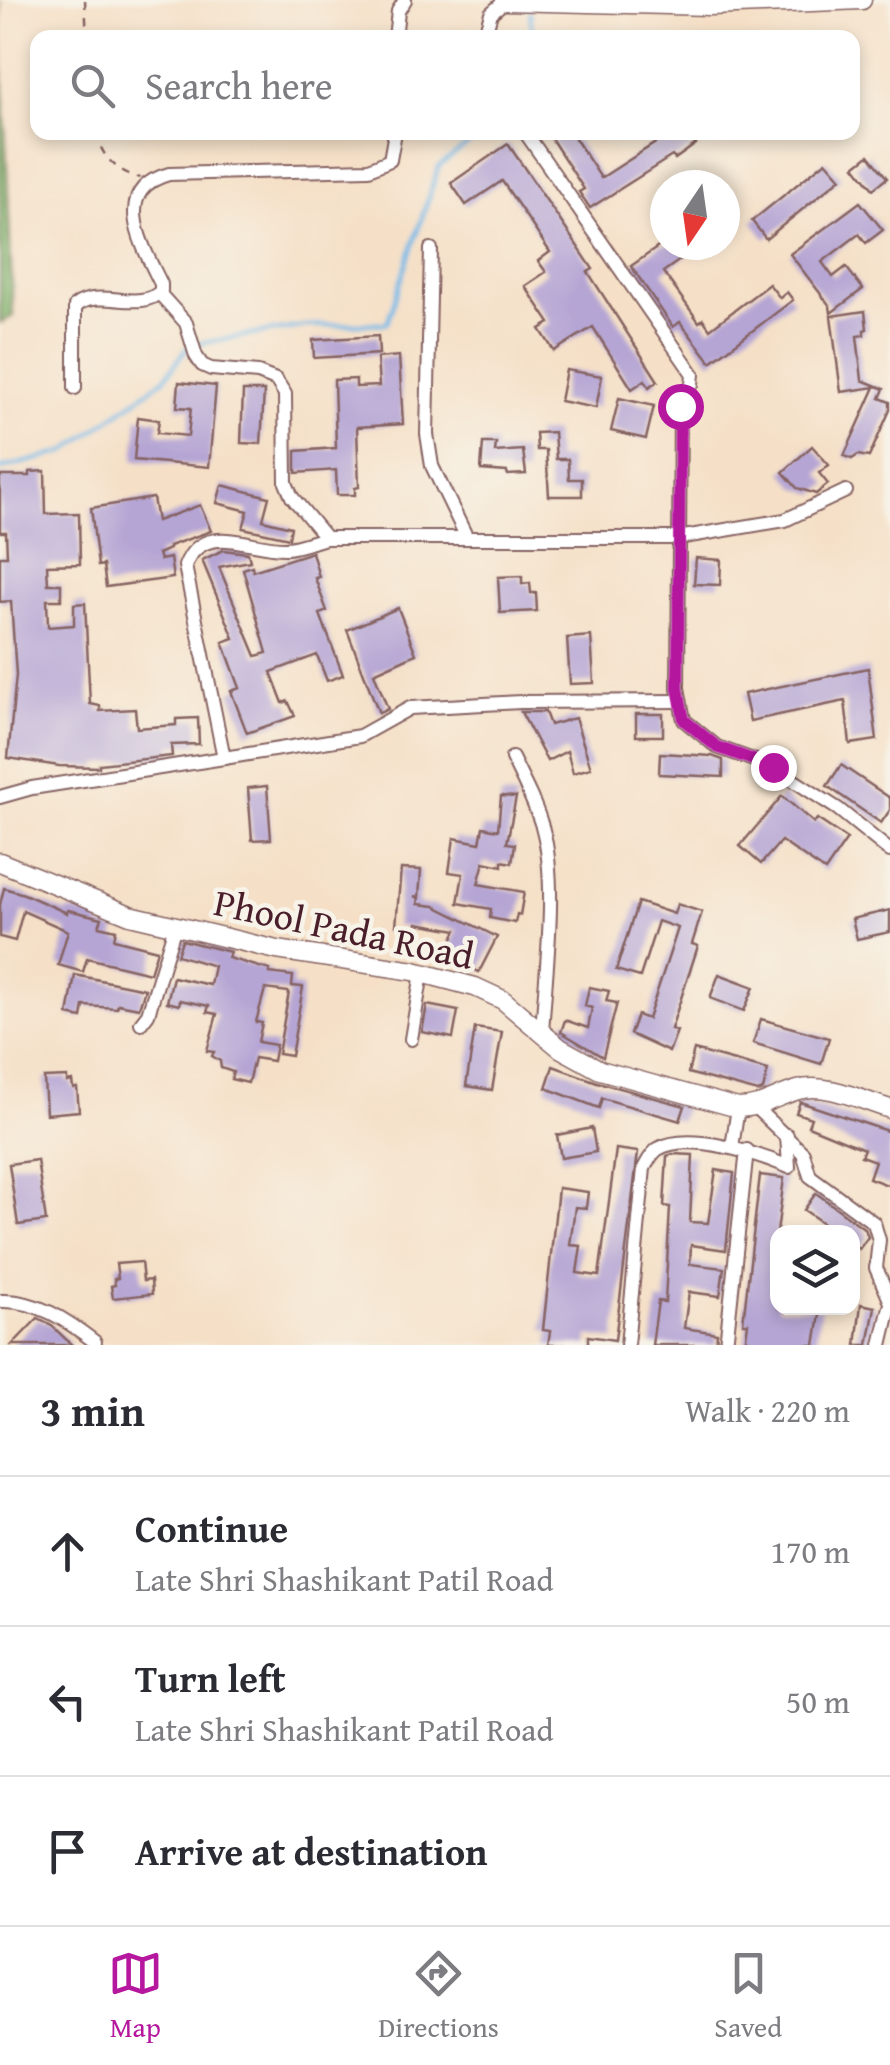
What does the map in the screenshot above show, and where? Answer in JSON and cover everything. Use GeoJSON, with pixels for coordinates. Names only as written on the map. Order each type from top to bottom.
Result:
{"type":"FeatureCollection","features":[{"type":"Feature","properties":{"kind":"street"},"geometry":{"type":"LineString","coordinates":[[395,30],[405,0]]}},
{"type":"Feature","properties":{"kind":"street"},"geometry":{"type":"LineString","coordinates":[[486,30],[498,1],[710,6],[862,0]]}},
{"type":"Feature","properties":{"kind":"street"},"geometry":{"type":"LineString","coordinates":[[76,388],[75,306],[88,300],[150,299],[159,292],[161,284],[138,239],[136,221],[140,191],[151,179],[169,174],[368,169],[390,160],[394,140]]}},
{"type":"Feature","properties":{"kind":"street"},"geometry":{"type":"LineString","coordinates":[[532,140],[693,374],[680,406],[680,701],[684,720],[717,747],[773,767],[890,851]]}},
{"type":"Feature","properties":{"kind":"street"},"geometry":{"type":"LineString","coordinates":[[431,249],[427,434],[432,466],[468,538]]}},
{"type":"Feature","properties":{"kind":"street"},"geometry":{"type":"LineString","coordinates":[[159,292],[186,323],[202,364],[276,380],[285,394],[286,483],[292,497],[326,538]]}},
{"type":"Feature","properties":{"kind":"street"},"geometry":{"type":"LineString","coordinates":[[224,758],[185,566],[190,554],[206,543],[234,538],[286,548],[326,538],[678,538],[785,520],[846,491]]}},
{"type":"Feature","properties":{"kind":"street"},"geometry":{"type":"LineString","coordinates":[[0,798],[32,788],[360,736],[410,708],[521,702],[680,701]]}},
{"type":"Feature","properties":{"kind":"street"},"geometry":{"type":"LineString","coordinates":[[512,758],[536,806],[550,875],[542,1034]]}},
{"type":"Feature","properties":{"kind":"street","name":"Phool Pada Road"},"geometry":{"type":"LineString","coordinates":[[1,865],[130,915],[277,950],[422,973],[476,987],[502,1000],[542,1034],[600,1070],[747,1108]]}},
{"type":"Feature","properties":{"kind":"street"},"geometry":{"type":"LineString","coordinates":[[141,1024],[148,1014],[175,926]]}},
{"type":"Feature","properties":{"kind":"street"},"geometry":{"type":"LineString","coordinates":[[411,1039],[422,973]]}},
{"type":"Feature","properties":{"kind":"street"},"geometry":{"type":"LineString","coordinates":[[747,1108],[798,1090],[820,1088],[890,1109]]}},
{"type":"Feature","properties":{"kind":"street"},"geometry":{"type":"LineString","coordinates":[[747,1108],[788,1134],[803,1153],[810,1176]]}},
{"type":"Feature","properties":{"kind":"street"},"geometry":{"type":"LineString","coordinates":[[732,1148],[747,1108]]}},
{"type":"Feature","properties":{"kind":"street"},"geometry":{"type":"LineString","coordinates":[[788,1134],[789,1167]]}},
{"type":"Feature","properties":{"kind":"street"},"geometry":{"type":"LineString","coordinates":[[628,1345],[644,1168],[661,1147],[676,1144],[747,1150],[810,1176],[874,1223],[879,1240],[876,1268],[890,1303],[882,1345]]}},
{"type":"Feature","properties":{"kind":"street"},"geometry":{"type":"LineString","coordinates":[[726,1345],[747,1150]]}},
{"type":"Feature","properties":{"kind":"street"},"geometry":{"type":"LineString","coordinates":[[0,1301],[27,1304],[66,1320],[95,1342]]}},
{"type":"Feature","properties":{"kind":"path"},"geometry":{"type":"LineString","coordinates":[[85,0],[87,30]]}},
{"type":"Feature","properties":{"kind":"path"},"geometry":{"type":"LineString","coordinates":[[99,140],[109,162],[120,171],[151,179]]}},
{"type":"Feature","properties":{"kind":"green space"},"geometry":{"type":"Polygon","coordinates":[[[0,0],[13,316],[0,323],[0,0]]]}},
{"type":"Feature","properties":{"kind":"building"},"geometry":{"type":"Polygon","coordinates":[[[552,140],[576,140],[601,178],[660,140],[693,140],[696,144],[590,208],[579,192],[584,189],[552,140]]]}},
{"type":"Feature","properties":{"kind":"building"},"geometry":{"type":"Polygon","coordinates":[[[508,144],[593,269],[588,272],[658,381],[649,387],[645,380],[632,389],[593,327],[554,351],[540,329],[550,323],[525,286],[546,272],[538,261],[550,252],[502,181],[466,205],[451,183],[508,144]]]}},
{"type":"Feature","properties":{"kind":"building"},"geometry":{"type":"Polygon","coordinates":[[[869,155],[887,178],[873,189],[855,166],[869,155]]]}},
{"type":"Feature","properties":{"kind":"building"},"geometry":{"type":"Polygon","coordinates":[[[826,161],[841,178],[766,239],[752,221],[826,161]]]}},
{"type":"Feature","properties":{"kind":"building"},"geometry":{"type":"Polygon","coordinates":[[[860,202],[883,230],[866,243],[859,234],[822,262],[833,277],[846,267],[863,289],[831,313],[830,306],[790,254],[860,202]]]}},
{"type":"Feature","properties":{"kind":"building"},"geometry":{"type":"Polygon","coordinates":[[[650,253],[650,260],[680,260],[663,272],[699,322],[703,319],[710,329],[769,284],[780,298],[787,292],[793,300],[711,362],[680,322],[673,327],[631,266],[650,253]]]}},
{"type":"Feature","properties":{"kind":"building"},"geometry":{"type":"Polygon","coordinates":[[[865,311],[867,329],[864,335],[857,336],[862,380],[884,389],[880,398],[890,402],[890,410],[869,457],[858,455],[852,459],[844,456],[875,387],[841,392],[831,316],[865,311]]]}},
{"type":"Feature","properties":{"kind":"building"},"geometry":{"type":"Polygon","coordinates":[[[378,336],[379,354],[314,358],[313,340],[378,336]]]}},
{"type":"Feature","properties":{"kind":"building"},"geometry":{"type":"Polygon","coordinates":[[[399,356],[403,424],[357,427],[359,487],[355,488],[355,495],[337,495],[336,470],[296,473],[296,451],[336,448],[334,380],[356,379],[356,387],[379,386],[377,358],[399,356]]]}},
{"type":"Feature","properties":{"kind":"building"},"geometry":{"type":"Polygon","coordinates":[[[566,370],[602,376],[596,408],[560,401],[566,370]]]}},
{"type":"Feature","properties":{"kind":"building"},"geometry":{"type":"Polygon","coordinates":[[[179,382],[216,386],[209,467],[134,460],[138,417],[159,420],[157,433],[188,436],[191,408],[177,407],[179,382]]]}},
{"type":"Feature","properties":{"kind":"building"},"geometry":{"type":"Polygon","coordinates":[[[243,391],[264,391],[261,444],[241,443],[243,391]]]}},
{"type":"Feature","properties":{"kind":"building"},"geometry":{"type":"Polygon","coordinates":[[[619,398],[654,406],[646,439],[611,431],[619,398]]]}},
{"type":"Feature","properties":{"kind":"building"},"geometry":{"type":"Polygon","coordinates":[[[554,432],[556,459],[568,459],[569,479],[582,479],[582,496],[549,496],[546,450],[537,450],[536,433],[554,432]]]}},
{"type":"Feature","properties":{"kind":"building"},"geometry":{"type":"Polygon","coordinates":[[[483,443],[496,443],[495,452],[523,450],[526,474],[481,470],[483,443]]]}},
{"type":"Feature","properties":{"kind":"building"},"geometry":{"type":"Polygon","coordinates":[[[812,446],[829,465],[819,473],[828,484],[816,494],[797,488],[783,472],[812,446]]]}},
{"type":"Feature","properties":{"kind":"building"},"geometry":{"type":"Polygon","coordinates":[[[45,471],[46,514],[79,513],[80,564],[47,565],[48,584],[61,584],[61,600],[47,600],[48,627],[74,625],[74,604],[85,603],[90,704],[100,706],[100,711],[135,709],[137,728],[176,725],[176,719],[198,718],[199,744],[171,745],[172,756],[99,767],[8,758],[16,675],[11,601],[0,602],[0,556],[7,556],[6,532],[0,532],[0,476],[30,476],[30,472],[45,471]]]}},
{"type":"Feature","properties":{"kind":"building"},"geometry":{"type":"Polygon","coordinates":[[[222,485],[269,497],[263,520],[291,527],[289,538],[243,528],[248,511],[217,503],[222,485]]]}},
{"type":"Feature","properties":{"kind":"building"},"geometry":{"type":"Polygon","coordinates":[[[153,498],[157,521],[200,505],[211,531],[158,554],[160,560],[170,558],[173,578],[106,587],[103,565],[98,566],[91,508],[153,498]]]}},
{"type":"Feature","properties":{"kind":"building"},"geometry":{"type":"Polygon","coordinates":[[[223,550],[248,553],[250,561],[219,567],[256,656],[267,653],[243,569],[252,566],[253,571],[312,552],[319,577],[315,578],[327,611],[320,614],[343,675],[327,681],[317,655],[271,672],[283,703],[288,701],[295,716],[247,733],[231,691],[240,688],[223,642],[234,638],[202,560],[223,550]]]}},
{"type":"Feature","properties":{"kind":"building"},"geometry":{"type":"Polygon","coordinates":[[[696,558],[721,560],[720,585],[694,584],[696,558]]]}},
{"type":"Feature","properties":{"kind":"building"},"geometry":{"type":"Polygon","coordinates":[[[522,576],[522,584],[530,583],[531,593],[536,593],[537,611],[500,613],[498,577],[522,576]]]}},
{"type":"Feature","properties":{"kind":"building"},"geometry":{"type":"Polygon","coordinates":[[[398,608],[416,654],[374,673],[388,709],[379,713],[347,630],[398,608]]]}},
{"type":"Feature","properties":{"kind":"building"},"geometry":{"type":"Polygon","coordinates":[[[591,636],[594,683],[570,684],[567,638],[591,636]]]}},
{"type":"Feature","properties":{"kind":"building"},"geometry":{"type":"Polygon","coordinates":[[[868,668],[877,740],[850,744],[845,701],[750,721],[744,694],[868,668]]]}},
{"type":"Feature","properties":{"kind":"building"},"geometry":{"type":"Polygon","coordinates":[[[521,712],[545,712],[550,725],[575,718],[591,768],[573,773],[567,751],[547,761],[521,712]]]}},
{"type":"Feature","properties":{"kind":"building"},"geometry":{"type":"Polygon","coordinates":[[[636,714],[663,714],[663,736],[636,736],[636,714]]]}},
{"type":"Feature","properties":{"kind":"building"},"geometry":{"type":"Polygon","coordinates":[[[660,753],[723,760],[723,777],[659,774],[660,753]]]}},
{"type":"Feature","properties":{"kind":"building"},"geometry":{"type":"Polygon","coordinates":[[[841,765],[890,798],[890,810],[881,823],[827,786],[841,765]]]}},
{"type":"Feature","properties":{"kind":"building"},"geometry":{"type":"Polygon","coordinates":[[[267,786],[271,839],[252,840],[248,788],[267,786]]]}},
{"type":"Feature","properties":{"kind":"building"},"geometry":{"type":"Polygon","coordinates":[[[501,796],[516,797],[507,843],[515,844],[512,863],[502,861],[502,866],[484,862],[478,884],[524,892],[515,923],[490,918],[491,909],[458,903],[463,874],[449,872],[454,838],[480,843],[483,827],[498,830],[501,796]]]}},
{"type":"Feature","properties":{"kind":"building"},"geometry":{"type":"Polygon","coordinates":[[[782,796],[814,823],[817,819],[847,839],[825,871],[781,841],[761,864],[740,846],[782,796]]]}},
{"type":"Feature","properties":{"kind":"building"},"geometry":{"type":"Polygon","coordinates":[[[401,869],[421,870],[419,897],[414,896],[419,898],[418,904],[435,906],[497,937],[479,972],[445,955],[457,930],[417,923],[416,928],[396,926],[401,869]]]}},
{"type":"Feature","properties":{"kind":"building"},"geometry":{"type":"Polygon","coordinates":[[[4,888],[67,913],[68,910],[102,918],[99,926],[116,930],[114,939],[157,950],[150,973],[87,958],[83,972],[58,965],[68,931],[23,911],[15,941],[0,937],[4,888]]]}},
{"type":"Feature","properties":{"kind":"building"},"geometry":{"type":"Polygon","coordinates":[[[638,902],[674,914],[677,904],[702,912],[692,944],[698,946],[671,1029],[677,1031],[669,1052],[630,1034],[637,1015],[648,1019],[678,928],[658,921],[640,977],[616,970],[638,902]]]}},
{"type":"Feature","properties":{"kind":"building"},"geometry":{"type":"Polygon","coordinates":[[[890,910],[890,932],[857,939],[852,919],[890,910]]]}},
{"type":"Feature","properties":{"kind":"building"},"geometry":{"type":"Polygon","coordinates":[[[182,940],[230,952],[228,958],[270,970],[269,973],[293,976],[292,986],[303,987],[291,1056],[278,1054],[289,992],[265,989],[256,1022],[262,1023],[258,1042],[276,1045],[273,1061],[254,1058],[248,1083],[231,1079],[233,1072],[221,1068],[220,1061],[212,1056],[214,1052],[207,1051],[217,1014],[207,1012],[209,1006],[180,1000],[179,1005],[167,1002],[173,977],[210,985],[214,966],[177,955],[182,940]]]}},
{"type":"Feature","properties":{"kind":"building"},"geometry":{"type":"Polygon","coordinates":[[[719,974],[754,987],[744,1011],[710,998],[719,974]]]}},
{"type":"Feature","properties":{"kind":"building"},"geometry":{"type":"Polygon","coordinates":[[[75,975],[145,989],[139,1008],[118,1004],[117,1008],[84,1006],[82,1018],[68,1015],[75,975]]]}},
{"type":"Feature","properties":{"kind":"building"},"geometry":{"type":"Polygon","coordinates":[[[589,987],[609,991],[606,1001],[617,1003],[603,1057],[561,1032],[565,1020],[588,1028],[592,1008],[585,1006],[589,987]]]}},
{"type":"Feature","properties":{"kind":"building"},"geometry":{"type":"Polygon","coordinates":[[[427,1005],[458,1011],[453,1038],[422,1032],[427,1005]]]}},
{"type":"Feature","properties":{"kind":"building"},"geometry":{"type":"Polygon","coordinates":[[[761,1019],[829,1038],[821,1064],[753,1043],[761,1019]]]}},
{"type":"Feature","properties":{"kind":"building"},"geometry":{"type":"Polygon","coordinates":[[[475,1028],[502,1032],[492,1090],[466,1086],[475,1028]]]}},
{"type":"Feature","properties":{"kind":"building"},"geometry":{"type":"Polygon","coordinates":[[[694,1050],[768,1070],[763,1090],[758,1092],[688,1073],[694,1050]]]}},
{"type":"Feature","properties":{"kind":"building"},"geometry":{"type":"Polygon","coordinates":[[[553,1066],[685,1106],[680,1121],[602,1098],[599,1108],[546,1088],[553,1066]]]}},
{"type":"Feature","properties":{"kind":"building"},"geometry":{"type":"Polygon","coordinates":[[[67,1077],[67,1082],[72,1081],[73,1088],[77,1088],[79,1111],[46,1114],[44,1078],[67,1077]]]}},
{"type":"Feature","properties":{"kind":"building"},"geometry":{"type":"Polygon","coordinates":[[[800,1102],[890,1132],[890,1186],[869,1178],[875,1161],[861,1156],[864,1149],[808,1126],[811,1118],[796,1113],[800,1102]]]}},
{"type":"Feature","properties":{"kind":"building"},"geometry":{"type":"Polygon","coordinates":[[[592,1128],[596,1152],[561,1158],[557,1135],[592,1128]]]}},
{"type":"Feature","properties":{"kind":"building"},"geometry":{"type":"Polygon","coordinates":[[[616,1149],[638,1152],[615,1340],[588,1336],[588,1345],[548,1345],[550,1331],[543,1330],[558,1188],[588,1192],[586,1208],[575,1207],[570,1245],[581,1246],[577,1273],[599,1276],[616,1149]]]}},
{"type":"Feature","properties":{"kind":"building"},"geometry":{"type":"Polygon","coordinates":[[[693,1155],[690,1222],[708,1223],[716,1170],[734,1173],[726,1250],[691,1245],[690,1264],[724,1268],[720,1296],[689,1292],[684,1328],[717,1333],[716,1345],[652,1345],[658,1301],[665,1302],[670,1207],[664,1206],[667,1156],[693,1155]]]}},
{"type":"Feature","properties":{"kind":"building"},"geometry":{"type":"Polygon","coordinates":[[[37,1160],[46,1221],[18,1225],[9,1164],[37,1160]]]}},
{"type":"Feature","properties":{"kind":"building"},"geometry":{"type":"Polygon","coordinates":[[[760,1175],[784,1178],[778,1225],[770,1225],[770,1315],[820,1315],[815,1345],[745,1345],[748,1323],[743,1323],[760,1175]]]}},
{"type":"Feature","properties":{"kind":"building"},"geometry":{"type":"Polygon","coordinates":[[[816,1193],[860,1225],[826,1225],[804,1210],[816,1193]]]}},
{"type":"Feature","properties":{"kind":"building"},"geometry":{"type":"Polygon","coordinates":[[[860,1225],[865,1229],[868,1237],[860,1248],[860,1225]]]}},
{"type":"Feature","properties":{"kind":"building"},"geometry":{"type":"Polygon","coordinates":[[[141,1262],[143,1281],[151,1280],[152,1294],[113,1298],[111,1286],[118,1278],[116,1264],[141,1262]]]}},
{"type":"Feature","properties":{"kind":"building"},"geometry":{"type":"Polygon","coordinates":[[[861,1304],[875,1307],[868,1345],[856,1345],[861,1304]]]}},
{"type":"Feature","properties":{"kind":"building"},"geometry":{"type":"Polygon","coordinates":[[[38,1318],[50,1324],[72,1345],[12,1345],[38,1318]]]}},
{"type":"Feature","properties":{"kind":"waterway"},"geometry":{"type":"LineString","coordinates":[[530,12],[532,30]]}},
{"type":"Feature","properties":{"kind":"waterway"},"geometry":{"type":"LineString","coordinates":[[196,344],[305,326],[387,323],[439,166],[474,140]]}},
{"type":"Feature","properties":{"kind":"waterway"},"geometry":{"type":"LineString","coordinates":[[0,469],[65,452],[164,379],[188,347]]}},
{"type":"Feature","properties":{"kind":"route"},"geometry":{"type":"LineString","coordinates":[[680,406],[678,688],[684,720],[717,747],[773,767]]}}]}
